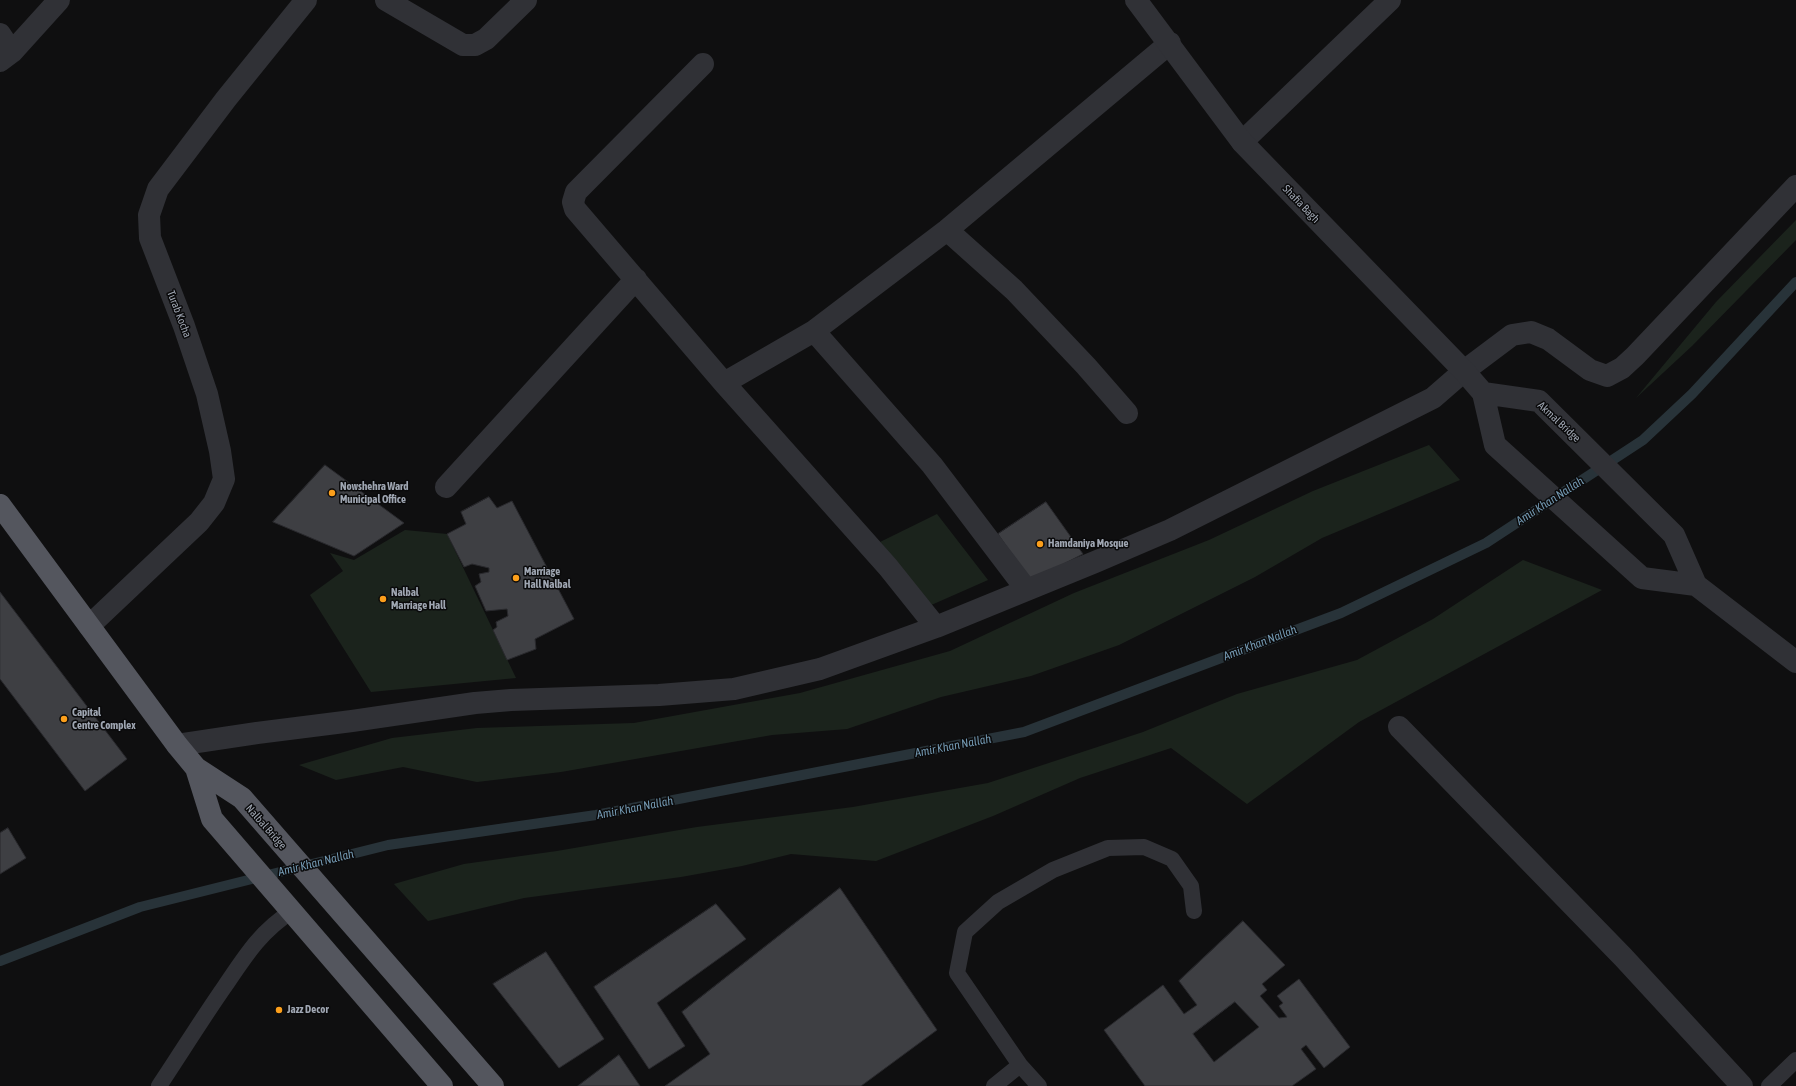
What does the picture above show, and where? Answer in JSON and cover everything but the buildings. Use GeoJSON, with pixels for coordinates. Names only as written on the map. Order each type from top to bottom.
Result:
{"type":"FeatureCollection","features":[{"type":"Feature","properties":{"kind":"highway"},"geometry":{"type":"LineString","coordinates":[[0,505],[177,745],[196,768],[212,819],[442,1086]]}},
{"type":"Feature","properties":{"kind":"highway","name":"Nalbal Bridge"},"geometry":{"type":"LineString","coordinates":[[196,768],[242,798],[493,1086]]}},
{"type":"Feature","properties":{"kind":"street"},"geometry":{"type":"LineString","coordinates":[[4,49],[59,0]]}},
{"type":"Feature","properties":{"kind":"street","name":"Turab Kocha"},"geometry":{"type":"LineString","coordinates":[[90,626],[199,522],[214,503],[224,479],[220,451],[207,394],[184,326],[150,238],[149,215],[158,189],[226,99],[306,0]]}},
{"type":"Feature","properties":{"kind":"street"},"geometry":{"type":"LineString","coordinates":[[386,0],[463,45],[475,45],[486,39],[526,0]]}},
{"type":"Feature","properties":{"kind":"street","name":"Shafia Bagh"},"geometry":{"type":"LineString","coordinates":[[1136,0],[1242,142],[1464,371],[1483,393]]}},
{"type":"Feature","properties":{"kind":"street"},"geometry":{"type":"LineString","coordinates":[[1242,142],[1390,0]]}},
{"type":"Feature","properties":{"kind":"street"},"geometry":{"type":"LineString","coordinates":[[724,383],[814,330],[947,230],[1170,44]]}},
{"type":"Feature","properties":{"kind":"street"},"geometry":{"type":"LineString","coordinates":[[703,64],[576,192],[573,202],[576,209],[724,383],[888,567],[936,627]]}},
{"type":"Feature","properties":{"kind":"street"},"geometry":{"type":"LineString","coordinates":[[177,745],[475,703],[511,700],[658,695],[734,689],[820,668],[936,627],[1170,530],[1433,398],[1464,371],[1512,335],[1531,332],[1548,339],[1590,370],[1607,376],[1622,368],[1796,186]]}},
{"type":"Feature","properties":{"kind":"street"},"geometry":{"type":"LineString","coordinates":[[947,230],[1014,290],[1086,366],[1127,413]]}},
{"type":"Feature","properties":{"kind":"street"},"geometry":{"type":"LineString","coordinates":[[446,487],[636,279]]}},
{"type":"Feature","properties":{"kind":"street"},"geometry":{"type":"LineString","coordinates":[[814,330],[932,465],[1026,589]]}},
{"type":"Feature","properties":{"kind":"street"},"geometry":{"type":"LineString","coordinates":[[1483,393],[1495,445],[1642,578],[1696,585],[1796,662]]}},
{"type":"Feature","properties":{"kind":"street","name":"Akmal Bridge"},"geometry":{"type":"LineString","coordinates":[[1483,393],[1539,401],[1674,535],[1696,585]]}},
{"type":"Feature","properties":{"kind":"street"},"geometry":{"type":"LineString","coordinates":[[1399,727],[1623,957],[1742,1086]]}},
{"type":"Feature","properties":{"kind":"lane"},"geometry":{"type":"LineString","coordinates":[[1039,1086],[1020,1066],[957,973],[965,932],[998,902],[1054,870],[1108,848],[1144,847],[1172,859],[1191,886],[1194,911]]}},
{"type":"Feature","properties":{"kind":"lane"},"geometry":{"type":"LineString","coordinates":[[159,1086],[258,939],[281,918],[292,911]]}},
{"type":"Feature","properties":{"kind":"lane"},"geometry":{"type":"LineString","coordinates":[[1769,1086],[1796,1060]]}},
{"type":"Feature","properties":{"kind":"lane"},"geometry":{"type":"LineString","coordinates":[[994,1086],[1020,1066]]}},
{"type":"Feature","properties":{"kind":"shaded area"},"geometry":{"type":"Polygon","coordinates":[[[1796,220],[1796,240],[1692,346],[1636,398],[1716,302],[1796,220]]]}},
{"type":"Feature","properties":{"kind":"shaded area"},"geometry":{"type":"Polygon","coordinates":[[[1429,445],[1460,480],[1322,538],[1255,577],[1119,645],[1031,676],[941,697],[847,729],[772,735],[561,772],[477,782],[403,767],[336,780],[299,765],[392,738],[477,728],[634,723],[800,693],[950,651],[1074,593],[1209,540],[1313,491],[1429,445]]]}},
{"type":"Feature","properties":{"kind":"shaded area"},"geometry":{"type":"Polygon","coordinates":[[[937,514],[988,580],[929,606],[880,542],[937,514]]]}},
{"type":"Feature","properties":{"kind":"shaded area"},"geometry":{"type":"Polygon","coordinates":[[[405,530],[447,534],[516,678],[371,692],[310,595],[343,571],[330,553],[354,560],[405,530]]]}},
{"type":"Feature","properties":{"kind":"shaded area"},"geometry":{"type":"Polygon","coordinates":[[[1523,560],[1602,590],[1359,722],[1247,804],[1171,748],[1080,778],[993,816],[876,861],[791,854],[742,866],[681,877],[524,898],[428,921],[394,884],[464,864],[557,851],[697,827],[853,807],[988,783],[1143,732],[1237,694],[1357,660],[1433,619],[1523,560]]]}},
{"type":"Feature","properties":{"kind":"waterway","name":"Amir Khan Nallah"},"geometry":{"type":"LineString","coordinates":[[0,961],[140,907],[388,845],[596,815],[1024,732],[1341,613],[1486,543],[1643,440],[1692,394],[1796,282]]}},
{"type":"Feature","properties":{"kind":"place","name":"Nowshehra Ward Municipal Office"},"geometry":{"type":"Point","coordinates":[332,493]}},
{"type":"Feature","properties":{"kind":"place","name":"Hamdaniya Mosque"},"geometry":{"type":"Point","coordinates":[1040,544]}},
{"type":"Feature","properties":{"kind":"place","name":"Marriage Hall Nalbal"},"geometry":{"type":"Point","coordinates":[516,578]}},
{"type":"Feature","properties":{"kind":"place","name":"Nalbal Marriage Hall"},"geometry":{"type":"Point","coordinates":[383,599]}},
{"type":"Feature","properties":{"kind":"place","name":"Capital Centre Complex"},"geometry":{"type":"Point","coordinates":[64,719]}},
{"type":"Feature","properties":{"kind":"place","name":"Jazz Decor"},"geometry":{"type":"Point","coordinates":[279,1010]}}]}
